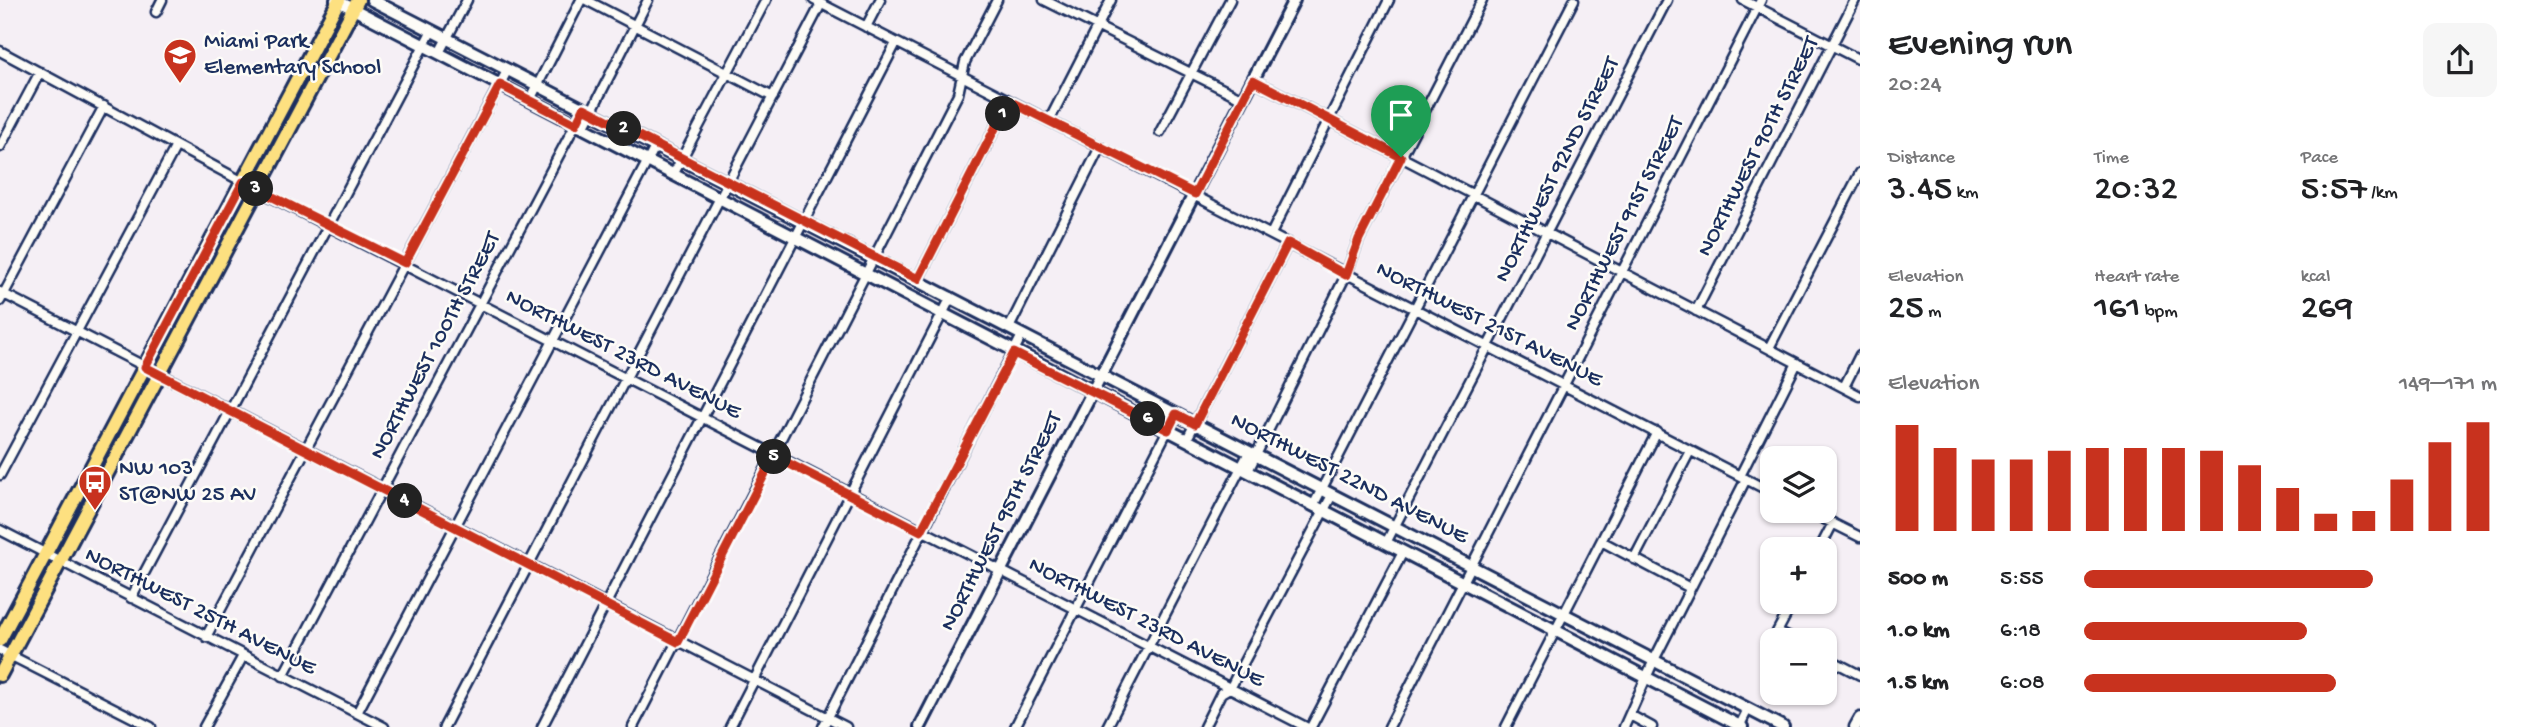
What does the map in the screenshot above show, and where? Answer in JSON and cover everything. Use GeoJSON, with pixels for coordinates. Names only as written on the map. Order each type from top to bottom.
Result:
{"type":"FeatureCollection","features":[{"type":"Feature","properties":{"kind":"main road","name":"NORTHWEST 22ND AVENUE"},"geometry":{"type":"LineString","coordinates":[[338,0],[356,4],[424,45],[719,200],[1187,439],[1740,727]]}},
{"type":"Feature","properties":{"kind":"main road"},"geometry":{"type":"LineString","coordinates":[[0,640],[338,0]]}},
{"type":"Feature","properties":{"kind":"main road","name":"NORTHWEST 22ND AVENUE"},"geometry":{"type":"LineString","coordinates":[[372,0],[1783,727]]}},
{"type":"Feature","properties":{"kind":"main road","name":"NORTHWEST 95TH STREET"},"geometry":{"type":"LineString","coordinates":[[920,727],[1195,194],[1291,1]]}},
{"type":"Feature","properties":{"kind":"main road"},"geometry":{"type":"LineString","coordinates":[[0,675],[5,652],[60,562],[356,4]]}},
{"type":"Feature","properties":{"kind":"street"},"geometry":{"type":"LineString","coordinates":[[156,12],[162,0]]}},
{"type":"Feature","properties":{"kind":"street"},"geometry":{"type":"LineString","coordinates":[[439,53],[467,0]]}},
{"type":"Feature","properties":{"kind":"street"},"geometry":{"type":"LineString","coordinates":[[530,100],[584,0],[773,97]]}},
{"type":"Feature","properties":{"kind":"street","name":"NORTHWEST 100TH STREET"},"geometry":{"type":"LineString","coordinates":[[284,676],[481,303],[648,0]]}},
{"type":"Feature","properties":{"kind":"street"},"geometry":{"type":"LineString","coordinates":[[673,175],[766,0]]}},
{"type":"Feature","properties":{"kind":"street"},"geometry":{"type":"LineString","coordinates":[[866,27],[880,0]]}},
{"type":"Feature","properties":{"kind":"street"},"geometry":{"type":"LineString","coordinates":[[633,727],[958,94],[965,62],[998,0]]}},
{"type":"Feature","properties":{"kind":"street"},"geometry":{"type":"LineString","coordinates":[[1044,0],[1243,99]]}},
{"type":"Feature","properties":{"kind":"street"},"geometry":{"type":"LineString","coordinates":[[1049,121],[1111,0]]}},
{"type":"Feature","properties":{"kind":"street"},"geometry":{"type":"LineString","coordinates":[[1160,132],[1230,0]]}},
{"type":"Feature","properties":{"kind":"street"},"geometry":{"type":"LineString","coordinates":[[1271,234],[1389,0]]}},
{"type":"Feature","properties":{"kind":"street"},"geometry":{"type":"LineString","coordinates":[[1107,727],[1346,275],[1359,239],[1482,0]]}},
{"type":"Feature","properties":{"kind":"street"},"geometry":{"type":"LineString","coordinates":[[1204,727],[1221,693],[1231,687],[1415,309],[1574,0]]}},
{"type":"Feature","properties":{"kind":"street","name":"NORTHWEST 92ND STREET"},"geometry":{"type":"LineString","coordinates":[[1386,543],[1667,0]]}},
{"type":"Feature","properties":{"kind":"street"},"geometry":{"type":"LineString","coordinates":[[1743,0],[1759,4],[1860,60]]}},
{"type":"Feature","properties":{"kind":"street","name":"NORTHWEST 90TH STREET"},"geometry":{"type":"LineString","coordinates":[[1696,311],[1855,0]]}},
{"type":"Feature","properties":{"kind":"street"},"geometry":{"type":"LineString","coordinates":[[444,727],[773,97],[818,2]]}},
{"type":"Feature","properties":{"kind":"street","name":"NORTHWEST 21ST AVENUE"},"geometry":{"type":"LineString","coordinates":[[818,2],[1760,486]]}},
{"type":"Feature","properties":{"kind":"street","name":"NORTHWEST 91ST STREET"},"geometry":{"type":"LineString","coordinates":[[1389,727],[1759,4]]}},
{"type":"Feature","properties":{"kind":"street"},"geometry":{"type":"LineString","coordinates":[[131,598],[432,30]]}},
{"type":"Feature","properties":{"kind":"street"},"geometry":{"type":"LineString","coordinates":[[542,727],[896,43]]}},
{"type":"Feature","properties":{"kind":"street","name":"NORTHWEST 23RD AVENUE"},"geometry":{"type":"LineString","coordinates":[[0,51],[258,190],[704,417],[850,495],[1309,727]]}},
{"type":"Feature","properties":{"kind":"street"},"geometry":{"type":"LineString","coordinates":[[206,637],[508,69]]}},
{"type":"Feature","properties":{"kind":"street"},"geometry":{"type":"LineString","coordinates":[[0,148],[40,72]]}},
{"type":"Feature","properties":{"kind":"street"},"geometry":{"type":"LineString","coordinates":[[1253,80],[1860,396]]}},
{"type":"Feature","properties":{"kind":"street"},"geometry":{"type":"LineString","coordinates":[[918,279],[1009,101]]}},
{"type":"Feature","properties":{"kind":"street"},"geometry":{"type":"LineString","coordinates":[[104,106],[1,296],[77,331],[846,727]]}},
{"type":"Feature","properties":{"kind":"street"},"geometry":{"type":"LineString","coordinates":[[357,713],[656,145]]}},
{"type":"Feature","properties":{"kind":"street"},"geometry":{"type":"LineString","coordinates":[[0,475],[176,146]]}},
{"type":"Feature","properties":{"kind":"street"},"geometry":{"type":"LineString","coordinates":[[1009,328],[1100,147]]}},
{"type":"Feature","properties":{"kind":"street"},"geometry":{"type":"LineString","coordinates":[[1769,348],[1860,173]]}},
{"type":"Feature","properties":{"kind":"street"},"geometry":{"type":"LineString","coordinates":[[1187,439],[1288,243]]}},
{"type":"Feature","properties":{"kind":"street"},"geometry":{"type":"LineString","coordinates":[[730,727],[951,297]]}},
{"type":"Feature","properties":{"kind":"street"},"geometry":{"type":"LineString","coordinates":[[823,727],[1022,335]]}},
{"type":"Feature","properties":{"kind":"street"},"geometry":{"type":"LineString","coordinates":[[1843,387],[1860,355]]}},
{"type":"Feature","properties":{"kind":"street"},"geometry":{"type":"LineString","coordinates":[[1624,727],[1797,363]]}},
{"type":"Feature","properties":{"kind":"street"},"geometry":{"type":"LineString","coordinates":[[1015,727],[1176,414]]}},
{"type":"Feature","properties":{"kind":"street"},"geometry":{"type":"LineString","coordinates":[[1506,727],[1657,432]]}},
{"type":"Feature","properties":{"kind":"street"},"geometry":{"type":"LineString","coordinates":[[1634,559],[1690,451]]}},
{"type":"Feature","properties":{"kind":"street"},"geometry":{"type":"LineString","coordinates":[[1826,537],[1833,523],[1860,537]]}},
{"type":"Feature","properties":{"kind":"street","name":"NORTHWEST 25TH AVENUE"},"geometry":{"type":"LineString","coordinates":[[0,530],[384,727]]}},
{"type":"Feature","properties":{"kind":"street"},"geometry":{"type":"LineString","coordinates":[[1603,542],[1690,588]]}},
{"type":"Feature","properties":{"kind":"street"},"geometry":{"type":"LineString","coordinates":[[1309,727],[1403,551]]}},
{"type":"Feature","properties":{"kind":"street"},"geometry":{"type":"LineString","coordinates":[[5,652],[151,727]]}},
{"type":"Feature","properties":{"kind":"street"},"geometry":{"type":"LineString","coordinates":[[205,727],[243,656]]}},
{"type":"Feature","properties":{"kind":"street"},"geometry":{"type":"LineString","coordinates":[[1837,663],[1860,675]]}},
{"type":"Feature","properties":{"kind":"street"},"geometry":{"type":"LineString","coordinates":[[1740,727],[1748,709]]}},
{"type":"Feature","properties":{"kind":"street"},"geometry":{"type":"LineString","coordinates":[[1630,715],[1652,727]]}},
{"type":"Feature","properties":{"kind":"street"},"geometry":{"type":"LineString","coordinates":[[1855,727],[1860,718]]}},
{"type":"Feature","properties":{"kind":"place","name":"Miami Park Elementary School"},"geometry":{"type":"Point","coordinates":[180,85]}},
{"type":"Feature","properties":{"kind":"place","name":"NW 103 ST@NW 25 AV"},"geometry":{"type":"Point","coordinates":[95,512]}},
{"type":"Feature","properties":{"kind":"route"},"geometry":{"type":"LineString","coordinates":[[1253,80],[1401,157],[1359,239],[1346,275],[1288,243],[1195,424],[1176,414],[1168,430],[1014,353],[921,531],[774,456],[678,642],[145,367],[243,182],[405,263],[500,85],[576,124],[584,108],[918,279],[1009,101],[1195,194],[1253,80]]}}]}
